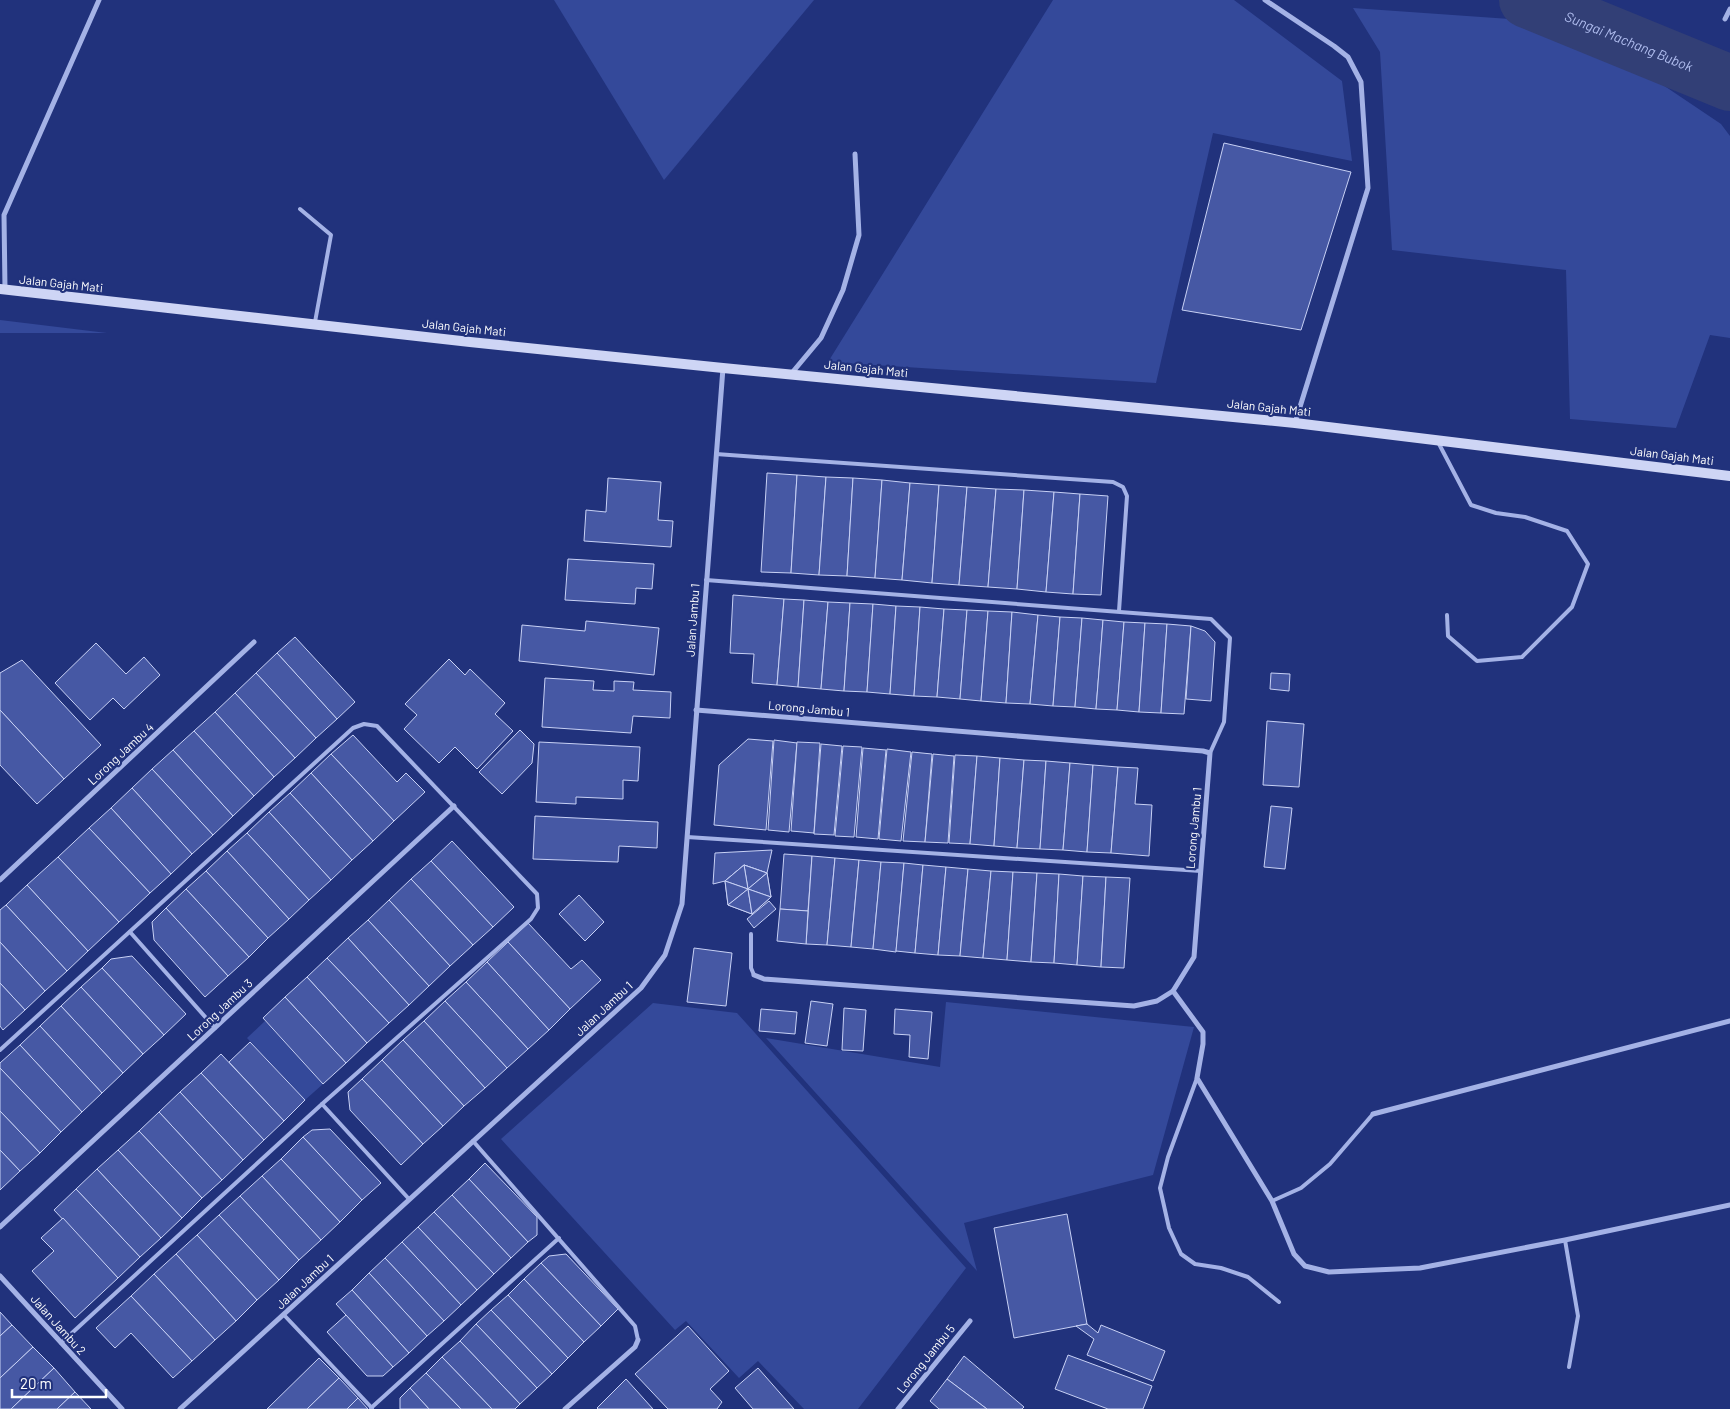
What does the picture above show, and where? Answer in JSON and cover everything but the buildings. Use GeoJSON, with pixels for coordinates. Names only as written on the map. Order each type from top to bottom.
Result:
{"type":"FeatureCollection","features":[{"type":"Feature","properties":{"kind":"main road","name":"Jalan Gajah Mati"},"geometry":{"type":"LineString","coordinates":[[3,290],[723,368],[1295,423],[1730,476]]}},
{"type":"Feature","properties":{"kind":"street"},"geometry":{"type":"LineString","coordinates":[[3,290],[4,215],[99,0]]}},
{"type":"Feature","properties":{"kind":"street"},"geometry":{"type":"LineString","coordinates":[[1264,0],[1348,57],[1361,82],[1368,188],[1295,423]]}},
{"type":"Feature","properties":{"kind":"street"},"geometry":{"type":"LineString","coordinates":[[1725,19],[1730,8]]}},
{"type":"Feature","properties":{"kind":"street"},"geometry":{"type":"LineString","coordinates":[[791,374],[821,338],[842,290],[853,254],[858,235],[855,154]]}},
{"type":"Feature","properties":{"kind":"street","name":"Jalan Jambu 1"},"geometry":{"type":"LineString","coordinates":[[180,1409],[641,988],[665,955],[682,904],[723,368]]}},
{"type":"Feature","properties":{"kind":"street","name":"Lorong Jambu 4"},"geometry":{"type":"LineString","coordinates":[[0,880],[254,642]]}},
{"type":"Feature","properties":{"kind":"street","name":"Lorong Jambu 1"},"geometry":{"type":"LineString","coordinates":[[696,710],[1210,753],[1194,957],[1174,991]]}},
{"type":"Feature","properties":{"kind":"street","name":"Lorong Jambu 3"},"geometry":{"type":"LineString","coordinates":[[0,1228],[454,806]]}},
{"type":"Feature","properties":{"kind":"street"},"geometry":{"type":"LineString","coordinates":[[754,975],[764,979],[1134,1006],[1157,1001],[1174,991],[1203,1032],[1203,1044],[1197,1078],[1272,1201],[1294,1254],[1305,1266],[1329,1272],[1420,1268],[1730,1205]]}},
{"type":"Feature","properties":{"kind":"street"},"geometry":{"type":"LineString","coordinates":[[1373,1114],[1730,1021]]}},
{"type":"Feature","properties":{"kind":"street","name":"Jalan Jambu 2"},"geometry":{"type":"LineString","coordinates":[[0,1276],[122,1409]]}},
{"type":"Feature","properties":{"kind":"street","name":"Lorong Jambu 5"},"geometry":{"type":"LineString","coordinates":[[898,1409],[970,1321]]}},
{"type":"Feature","properties":{"kind":"street"},"geometry":{"type":"LineString","coordinates":[[565,1409],[635,1347],[638,1340]]}},
{"type":"Feature","properties":{"kind":"lane"},"geometry":{"type":"LineString","coordinates":[[300,210],[331,235],[314,324]]}},
{"type":"Feature","properties":{"kind":"lane"},"geometry":{"type":"LineString","coordinates":[[1436,440],[1471,505],[1496,513],[1525,516],[1567,532],[1588,564],[1572,607],[1522,657],[1477,661],[1448,636],[1446,615]]}},
{"type":"Feature","properties":{"kind":"lane"},"geometry":{"type":"LineString","coordinates":[[716,454],[1112,482],[1123,487],[1127,496],[1119,611]]}},
{"type":"Feature","properties":{"kind":"lane"},"geometry":{"type":"LineString","coordinates":[[706,580],[1211,619],[1230,638],[1224,722],[1210,753]]}},
{"type":"Feature","properties":{"kind":"lane"},"geometry":{"type":"LineString","coordinates":[[0,1050],[353,728],[364,724],[377,726],[537,894],[538,908],[531,918],[322,1104],[61,1343]]}},
{"type":"Feature","properties":{"kind":"lane"},"geometry":{"type":"LineString","coordinates":[[687,837],[1201,871]]}},
{"type":"Feature","properties":{"kind":"lane"},"geometry":{"type":"LineString","coordinates":[[130,932],[215,1028]]}},
{"type":"Feature","properties":{"kind":"lane"},"geometry":{"type":"LineString","coordinates":[[751,934],[754,975]]}},
{"type":"Feature","properties":{"kind":"lane"},"geometry":{"type":"LineString","coordinates":[[1197,1078],[1168,1158],[1160,1188],[1169,1228],[1181,1254],[1195,1264],[1221,1268],[1248,1277],[1279,1302]]}},
{"type":"Feature","properties":{"kind":"lane"},"geometry":{"type":"LineString","coordinates":[[322,1104],[409,1199]]}},
{"type":"Feature","properties":{"kind":"lane"},"geometry":{"type":"LineString","coordinates":[[1272,1201],[1301,1188],[1330,1164],[1373,1114]]}},
{"type":"Feature","properties":{"kind":"lane"},"geometry":{"type":"LineString","coordinates":[[473,1142],[635,1326],[638,1340]]}},
{"type":"Feature","properties":{"kind":"lane"},"geometry":{"type":"LineString","coordinates":[[284,1315],[372,1408],[559,1238]]}},
{"type":"Feature","properties":{"kind":"lane"},"geometry":{"type":"LineString","coordinates":[[1565,1240],[1578,1316],[1569,1367]]}},
{"type":"Feature","properties":{"kind":"shaded area"},"geometry":{"type":"Polygon","coordinates":[[[554,0],[814,0],[664,180],[554,0]]]}},
{"type":"Feature","properties":{"kind":"shaded area"},"geometry":{"type":"Polygon","coordinates":[[[1053,0],[1234,0],[1342,81],[1352,161],[1213,133],[1156,383],[828,362],[1053,0]]]}},
{"type":"Feature","properties":{"kind":"shaded area"},"geometry":{"type":"Polygon","coordinates":[[[1353,8],[1524,20],[1660,83],[1721,124],[1730,136],[1730,338],[1710,335],[1676,428],[1570,419],[1566,270],[1392,250],[1380,52],[1353,8]]]}},
{"type":"Feature","properties":{"kind":"shaded area"},"geometry":{"type":"Polygon","coordinates":[[[0,320],[107,333],[0,333],[0,320]]]}},
{"type":"Feature","properties":{"kind":"shaded area"},"geometry":{"type":"Polygon","coordinates":[[[946,1002],[1194,1027],[1153,1175],[964,1223],[977,1271],[766,1038],[940,1067],[946,1002]]]}},
{"type":"Feature","properties":{"kind":"shaded area"},"geometry":{"type":"Polygon","coordinates":[[[653,1003],[737,1013],[966,1268],[858,1409],[804,1409],[758,1361],[739,1378],[686,1321],[675,1330],[501,1139],[653,1003]]]}},
{"type":"Feature","properties":{"kind":"shaded area"},"geometry":{"type":"Polygon","coordinates":[[[265,1021],[323,1084],[305,1100],[247,1038],[265,1021]]]}},
{"type":"Feature","properties":{"kind":"waterway","name":"Sungai Machang Bubok"},"geometry":{"type":"LineString","coordinates":[[1527,0],[1730,83]]}}]}
